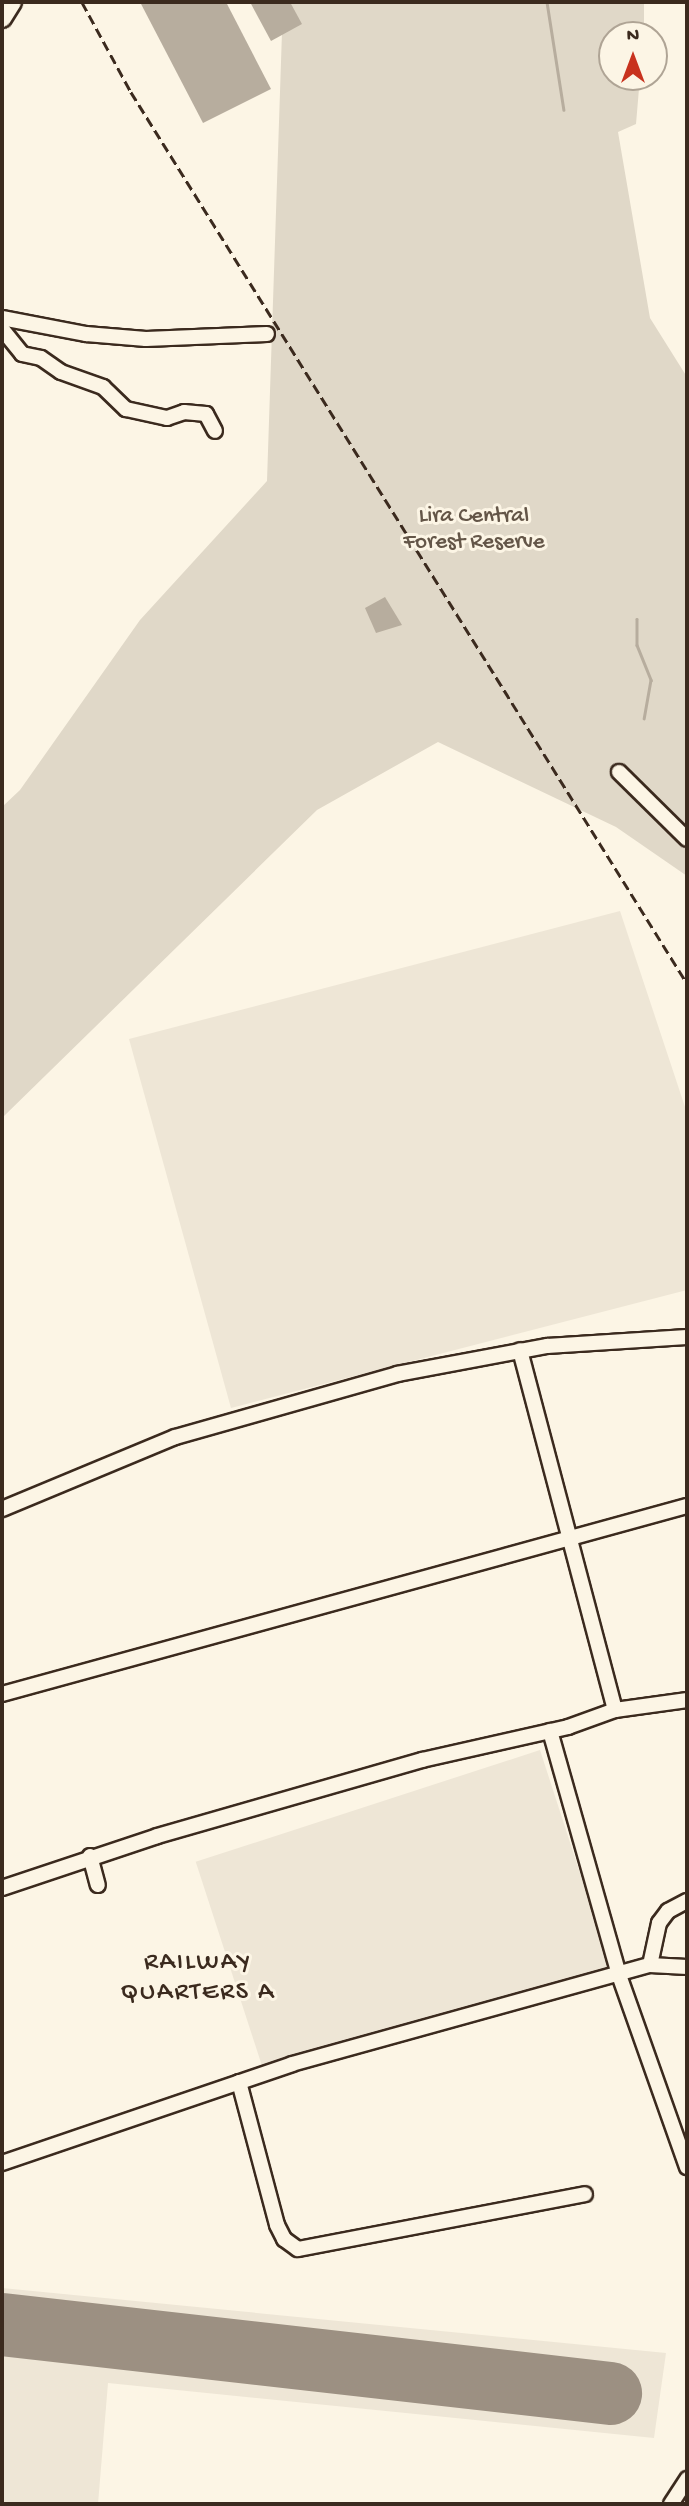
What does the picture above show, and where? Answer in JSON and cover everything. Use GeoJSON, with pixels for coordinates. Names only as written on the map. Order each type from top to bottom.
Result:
{"type":"FeatureCollection","features":[{"type":"Feature","properties":{"kind":"main road"},"geometry":{"type":"LineString","coordinates":[[2,18],[12,2]]}},
{"type":"Feature","properties":{"kind":"street"},"geometry":{"type":"LineString","coordinates":[[2,318],[86,334],[146,339],[267,334]]}},
{"type":"Feature","properties":{"kind":"street"},"geometry":{"type":"LineString","coordinates":[[2,329],[22,354],[41,358],[61,372],[103,387],[126,409],[167,418],[184,412],[206,414],[215,431]]}},
{"type":"Feature","properties":{"kind":"street"},"geometry":{"type":"LineString","coordinates":[[619,772],[687,839]]}},
{"type":"Feature","properties":{"kind":"street"},"geometry":{"type":"LineString","coordinates":[[2,1509],[212,1424],[397,1374],[520,1350],[687,1337]]}},
{"type":"Feature","properties":{"kind":"street"},"geometry":{"type":"LineString","coordinates":[[520,1350],[568,1537],[608,1670],[615,1710]]}},
{"type":"Feature","properties":{"kind":"street"},"geometry":{"type":"LineString","coordinates":[[2,1694],[687,1506]]}},
{"type":"Feature","properties":{"kind":"street"},"geometry":{"type":"LineString","coordinates":[[2,1888],[90,1856],[422,1760],[550,1731],[615,1710],[687,1700]]}},
{"type":"Feature","properties":{"kind":"street"},"geometry":{"type":"LineString","coordinates":[[550,1731],[619,1975],[687,2167]]}},
{"type":"Feature","properties":{"kind":"street"},"geometry":{"type":"LineString","coordinates":[[90,1856],[98,1885]]}},
{"type":"Feature","properties":{"kind":"street"},"geometry":{"type":"LineString","coordinates":[[650,1965],[659,1923],[668,1911],[687,1901]]}},
{"type":"Feature","properties":{"kind":"street"},"geometry":{"type":"LineString","coordinates":[[2,2163],[239,2082],[650,1965],[687,1967]]}},
{"type":"Feature","properties":{"kind":"street"},"geometry":{"type":"LineString","coordinates":[[239,2082],[277,2225],[284,2239],[298,2249],[585,2194]]}},
{"type":"Feature","properties":{"kind":"street"},"geometry":{"type":"LineString","coordinates":[[671,2504],[687,2479]]}},
{"type":"Feature","properties":{"kind":"shaded area"},"geometry":{"type":"Polygon","coordinates":[[[140,2],[226,2],[271,89],[203,123],[140,2]]]}},
{"type":"Feature","properties":{"kind":"shaded area"},"geometry":{"type":"Polygon","coordinates":[[[250,2],[290,2],[302,24],[271,41],[250,2]]]}},
{"type":"Feature","properties":{"kind":"shaded area"},"geometry":{"type":"Polygon","coordinates":[[[385,597],[402,625],[376,633],[365,608],[385,597]]]}},
{"type":"Feature","properties":{"kind":"shaded area"},"geometry":{"type":"Polygon","coordinates":[[[620,911],[687,1113],[687,1290],[231,1408],[129,1039],[620,911]]]}},
{"type":"Feature","properties":{"kind":"shaded area"},"geometry":{"type":"Polygon","coordinates":[[[540,1750],[611,1970],[267,2082],[196,1862],[540,1750]]]}},
{"type":"Feature","properties":{"kind":"shaded area"},"geometry":{"type":"Polygon","coordinates":[[[2,2288],[666,2353],[654,2438],[108,2383],[98,2504],[2,2504],[2,2288]]]}},
{"type":"Feature","properties":{"kind":"green space","name":"Lira Central Forest Reserve"},"geometry":{"type":"Polygon","coordinates":[[[283,2],[644,2],[644,21],[598,21],[598,91],[639,91],[636,124],[618,132],[650,318],[687,377],[687,876],[616,827],[438,742],[317,810],[2,1118],[2,807],[20,790],[140,620],[267,481],[283,2]]]}},
{"type":"Feature","properties":{"kind":"waterway"},"geometry":{"type":"LineString","coordinates":[[547,2],[564,110]]}},
{"type":"Feature","properties":{"kind":"waterway"},"geometry":{"type":"LineString","coordinates":[[637,619],[637,645],[651,680],[644,718]]}},
{"type":"Feature","properties":{"kind":"runway"},"geometry":{"type":"LineString","coordinates":[[2,2324],[610,2393]]}},
{"type":"Feature","properties":{"kind":"railway"},"geometry":{"type":"LineString","coordinates":[[82,2],[131,92],[687,983]]}},
{"type":"Feature","properties":{"kind":"district","name":"RAILWAY QUARTERS A"},"geometry":{"type":"Point","coordinates":[198,1979]}}]}
